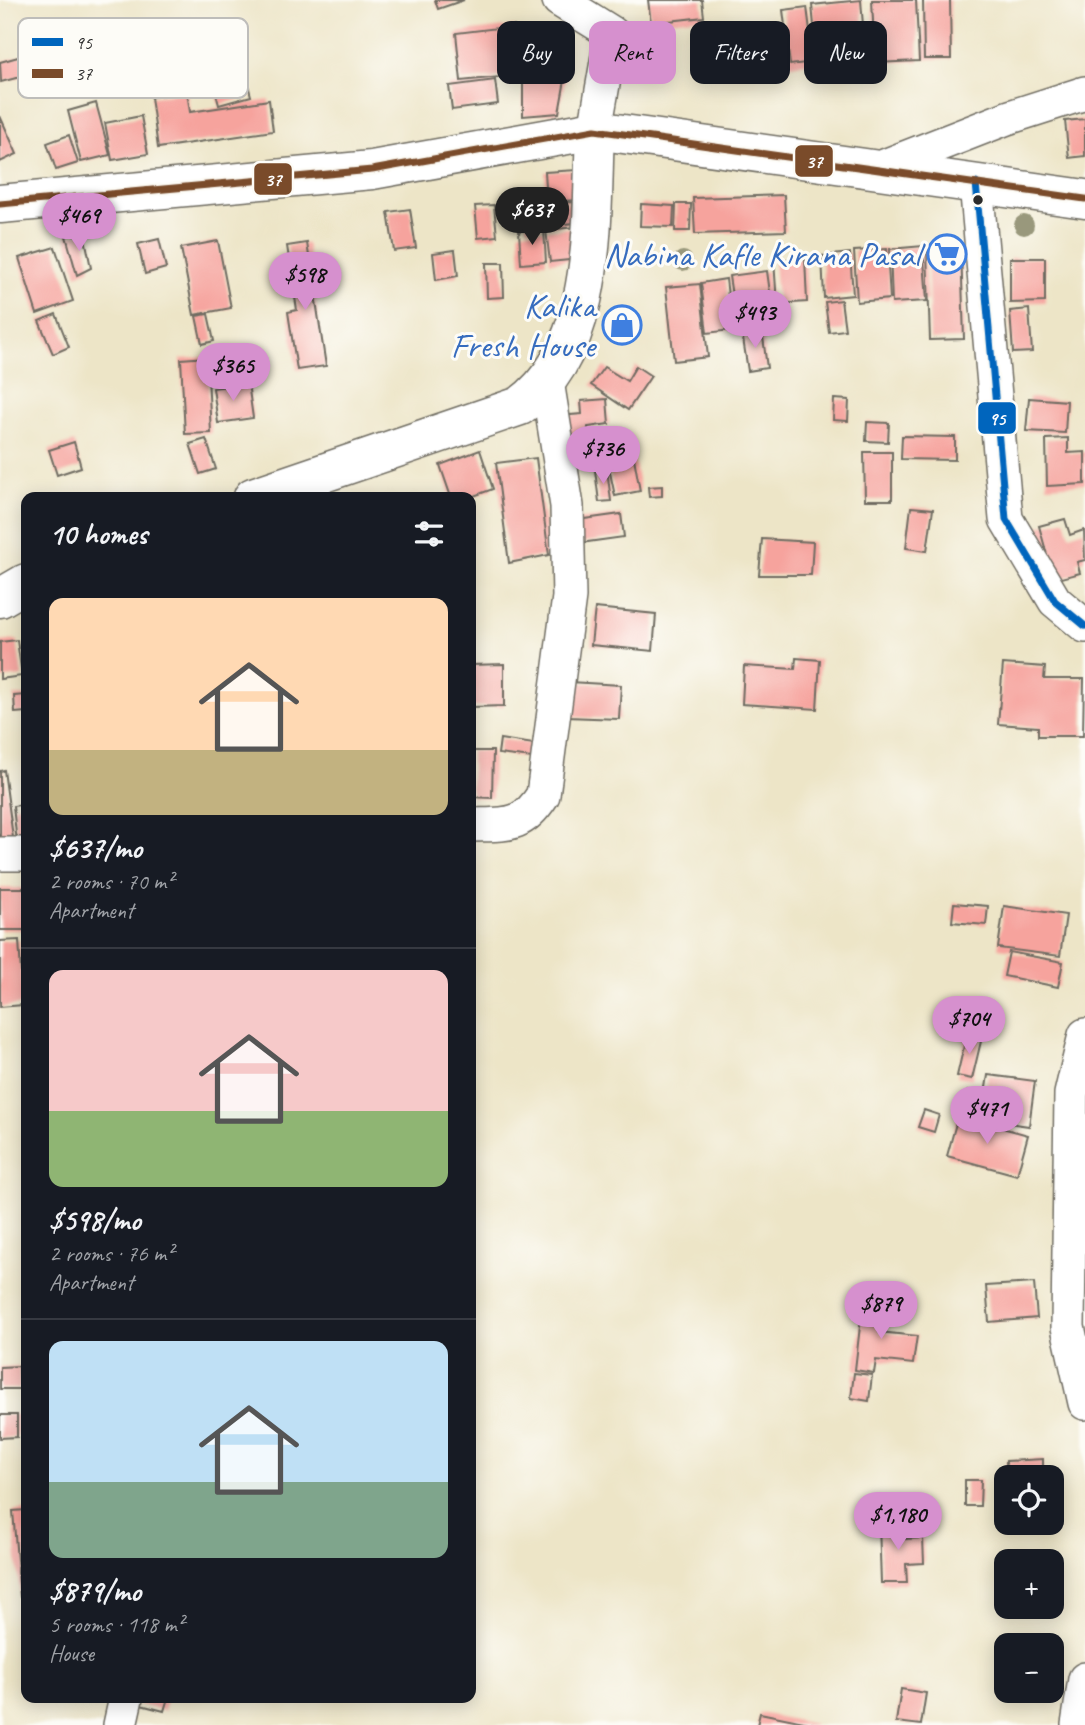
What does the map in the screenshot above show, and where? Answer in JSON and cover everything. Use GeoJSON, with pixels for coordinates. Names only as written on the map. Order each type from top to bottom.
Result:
{"type":"FeatureCollection","features":[{"type":"Feature","properties":{"kind":"main road"},"geometry":{"type":"LineString","coordinates":[[268,492],[520,406],[535,395],[547,381],[572,332],[588,277],[596,131]]}},
{"type":"Feature","properties":{"kind":"main road"},"geometry":{"type":"LineString","coordinates":[[0,204],[372,170],[596,131],[1085,199]]}},
{"type":"Feature","properties":{"kind":"main road"},"geometry":{"type":"LineString","coordinates":[[0,598],[21,586]]}},
{"type":"Feature","properties":{"kind":"street"},"geometry":{"type":"LineString","coordinates":[[559,0],[612,33],[596,131]]}},
{"type":"Feature","properties":{"kind":"street"},"geometry":{"type":"LineString","coordinates":[[874,170],[1007,118],[1085,93]]}},
{"type":"Feature","properties":{"kind":"street"},"geometry":{"type":"LineString","coordinates":[[976,183],[1006,519],[1055,601],[1085,626]]}},
{"type":"Feature","properties":{"kind":"street"},"geometry":{"type":"LineString","coordinates":[[476,825],[520,821],[533,811],[544,795],[569,597],[567,506],[547,381]]}},
{"type":"Feature","properties":{"kind":"street"},"geometry":{"type":"LineString","coordinates":[[0,854],[21,854]]}},
{"type":"Feature","properties":{"kind":"street"},"geometry":{"type":"LineString","coordinates":[[1085,1035],[1071,1094],[1068,1327],[1085,1403]]}},
{"type":"Feature","properties":{"kind":"street"},"geometry":{"type":"LineString","coordinates":[[1078,1725],[1085,1679]]}},
{"type":"Feature","properties":{"kind":"street"},"geometry":{"type":"LineString","coordinates":[[120,1725],[125,1703]]}},
{"type":"Feature","properties":{"kind":"building"},"geometry":{"type":"Polygon","coordinates":[[[435,0],[464,0],[438,9],[435,0]]]}},
{"type":"Feature","properties":{"kind":"building"},"geometry":{"type":"Polygon","coordinates":[[[648,0],[702,0],[704,17],[651,21],[648,0]]]}},
{"type":"Feature","properties":{"kind":"building"},"geometry":{"type":"Polygon","coordinates":[[[861,0],[863,21],[814,21],[812,5],[861,0]]]}},
{"type":"Feature","properties":{"kind":"building"},"geometry":{"type":"Polygon","coordinates":[[[872,0],[916,0],[919,61],[887,62],[887,21],[873,21],[872,0]]]}},
{"type":"Feature","properties":{"kind":"building"},"geometry":{"type":"Polygon","coordinates":[[[923,0],[950,0],[951,59],[924,59],[923,0]]]}},
{"type":"Feature","properties":{"kind":"building"},"geometry":{"type":"Polygon","coordinates":[[[807,7],[809,21],[804,21],[804,63],[790,65],[790,21],[784,21],[783,10],[807,7]]]}},
{"type":"Feature","properties":{"kind":"building"},"geometry":{"type":"Polygon","coordinates":[[[497,28],[497,77],[461,81],[456,33],[497,28]]]}},
{"type":"Feature","properties":{"kind":"building"},"geometry":{"type":"Polygon","coordinates":[[[18,57],[18,78],[1,82],[0,62],[18,57]]]}},
{"type":"Feature","properties":{"kind":"building"},"geometry":{"type":"Polygon","coordinates":[[[495,80],[498,104],[452,110],[449,86],[495,80]]]}},
{"type":"Feature","properties":{"kind":"building"},"geometry":{"type":"Polygon","coordinates":[[[523,84],[564,84],[559,113],[523,116],[523,84]]]}},
{"type":"Feature","properties":{"kind":"building"},"geometry":{"type":"Polygon","coordinates":[[[151,98],[188,98],[190,112],[269,100],[273,131],[158,148],[151,98]]]}},
{"type":"Feature","properties":{"kind":"building"},"geometry":{"type":"Polygon","coordinates":[[[217,98],[244,98],[219,105],[217,98]]]}},
{"type":"Feature","properties":{"kind":"building"},"geometry":{"type":"Polygon","coordinates":[[[96,103],[110,155],[81,162],[68,111],[96,103]]]}},
{"type":"Feature","properties":{"kind":"building"},"geometry":{"type":"Polygon","coordinates":[[[0,116],[17,154],[0,162],[0,116]]]}},
{"type":"Feature","properties":{"kind":"building"},"geometry":{"type":"Polygon","coordinates":[[[141,116],[148,154],[112,160],[105,123],[141,116]]]}},
{"type":"Feature","properties":{"kind":"building"},"geometry":{"type":"Polygon","coordinates":[[[1085,119],[1085,156],[1069,158],[1065,121],[1085,119]]]}},
{"type":"Feature","properties":{"kind":"building"},"geometry":{"type":"Polygon","coordinates":[[[69,135],[78,163],[56,170],[47,143],[69,135]]]}},
{"type":"Feature","properties":{"kind":"building"},"geometry":{"type":"Polygon","coordinates":[[[577,170],[579,200],[547,202],[545,172],[577,170]]]}},
{"type":"Feature","properties":{"kind":"building"},"geometry":{"type":"Polygon","coordinates":[[[784,195],[786,231],[695,234],[693,198],[784,195]]]}},
{"type":"Feature","properties":{"kind":"building"},"geometry":{"type":"Polygon","coordinates":[[[573,202],[574,223],[527,228],[525,206],[573,202]]]}},
{"type":"Feature","properties":{"kind":"building"},"geometry":{"type":"Polygon","coordinates":[[[641,204],[674,206],[673,227],[640,226],[641,204]]]}},
{"type":"Feature","properties":{"kind":"building"},"geometry":{"type":"Polygon","coordinates":[[[676,204],[691,204],[690,231],[675,231],[676,204]]]}},
{"type":"Feature","properties":{"kind":"building"},"geometry":{"type":"Polygon","coordinates":[[[494,205],[497,236],[478,238],[475,206],[494,205]]]}},
{"type":"Feature","properties":{"kind":"building"},"geometry":{"type":"Polygon","coordinates":[[[410,209],[416,248],[394,251],[388,212],[410,209]]]}},
{"type":"Feature","properties":{"kind":"building"},"geometry":{"type":"Polygon","coordinates":[[[576,227],[579,259],[550,262],[546,230],[576,227]]]}},
{"type":"Feature","properties":{"kind":"building"},"geometry":{"type":"Polygon","coordinates":[[[544,230],[546,262],[521,264],[519,231],[544,230]]]}},
{"type":"Feature","properties":{"kind":"building"},"geometry":{"type":"Polygon","coordinates":[[[84,233],[91,268],[77,275],[66,236],[84,233]]]}},
{"type":"Feature","properties":{"kind":"building"},"geometry":{"type":"Polygon","coordinates":[[[159,239],[166,268],[145,274],[138,244],[159,239]]]}},
{"type":"Feature","properties":{"kind":"building"},"geometry":{"type":"Polygon","coordinates":[[[218,241],[231,308],[194,315],[181,248],[218,241]]]}},
{"type":"Feature","properties":{"kind":"building"},"geometry":{"type":"Polygon","coordinates":[[[307,243],[326,366],[297,370],[288,312],[297,310],[287,246],[307,243]]]}},
{"type":"Feature","properties":{"kind":"building"},"geometry":{"type":"Polygon","coordinates":[[[923,246],[927,301],[892,303],[890,249],[923,246]]]}},
{"type":"Feature","properties":{"kind":"building"},"geometry":{"type":"Polygon","coordinates":[[[55,247],[73,301],[37,314],[19,258],[55,247]]]}},
{"type":"Feature","properties":{"kind":"building"},"geometry":{"type":"Polygon","coordinates":[[[887,249],[890,299],[857,302],[854,251],[887,249]]]}},
{"type":"Feature","properties":{"kind":"building"},"geometry":{"type":"Polygon","coordinates":[[[961,249],[964,339],[930,340],[927,250],[961,249]]]}},
{"type":"Feature","properties":{"kind":"building"},"geometry":{"type":"Polygon","coordinates":[[[455,250],[458,276],[436,280],[433,253],[455,250]]]}},
{"type":"Feature","properties":{"kind":"building"},"geometry":{"type":"Polygon","coordinates":[[[850,253],[853,295],[824,298],[822,256],[850,253]]]}},
{"type":"Feature","properties":{"kind":"building"},"geometry":{"type":"Polygon","coordinates":[[[805,258],[807,302],[777,304],[774,260],[805,258]]]}},
{"type":"Feature","properties":{"kind":"building"},"geometry":{"type":"Polygon","coordinates":[[[1010,258],[1045,258],[1045,302],[1010,303],[1010,258]]]}},
{"type":"Feature","properties":{"kind":"building"},"geometry":{"type":"Polygon","coordinates":[[[486,263],[503,263],[504,297],[487,298],[486,263]]]}},
{"type":"Feature","properties":{"kind":"building"},"geometry":{"type":"Polygon","coordinates":[[[767,271],[772,307],[756,309],[755,300],[733,303],[729,276],[767,271]]]}},
{"type":"Feature","properties":{"kind":"building"},"geometry":{"type":"Polygon","coordinates":[[[726,279],[732,330],[707,333],[701,283],[726,279]]]}},
{"type":"Feature","properties":{"kind":"building"},"geometry":{"type":"Polygon","coordinates":[[[700,284],[708,357],[674,361],[666,287],[700,284]]]}},
{"type":"Feature","properties":{"kind":"building"},"geometry":{"type":"Polygon","coordinates":[[[841,300],[845,330],[829,332],[825,302],[841,300]]]}},
{"type":"Feature","properties":{"kind":"building"},"geometry":{"type":"Polygon","coordinates":[[[750,306],[753,325],[736,327],[734,308],[750,306]]]}},
{"type":"Feature","properties":{"kind":"building"},"geometry":{"type":"Polygon","coordinates":[[[1029,309],[1032,352],[1013,353],[1010,311],[1029,309]]]}},
{"type":"Feature","properties":{"kind":"building"},"geometry":{"type":"Polygon","coordinates":[[[777,310],[779,325],[757,328],[755,314],[777,310]]]}},
{"type":"Feature","properties":{"kind":"building"},"geometry":{"type":"Polygon","coordinates":[[[56,314],[69,347],[53,354],[39,321],[56,314]]]}},
{"type":"Feature","properties":{"kind":"building"},"geometry":{"type":"Polygon","coordinates":[[[208,314],[214,341],[202,344],[196,316],[208,314]]]}},
{"type":"Feature","properties":{"kind":"building"},"geometry":{"type":"Polygon","coordinates":[[[762,329],[767,368],[748,371],[742,332],[762,329]]]}},
{"type":"Feature","properties":{"kind":"building"},"geometry":{"type":"Polygon","coordinates":[[[207,357],[211,433],[185,434],[181,359],[207,357]]]}},
{"type":"Feature","properties":{"kind":"building"},"geometry":{"type":"Polygon","coordinates":[[[636,366],[651,376],[628,410],[591,385],[604,367],[627,381],[636,366]]]}},
{"type":"Feature","properties":{"kind":"building"},"geometry":{"type":"Polygon","coordinates":[[[248,383],[253,418],[218,423],[213,388],[248,383]]]}},
{"type":"Feature","properties":{"kind":"building"},"geometry":{"type":"Polygon","coordinates":[[[1029,398],[1067,401],[1065,433],[1026,431],[1029,398]]]}},
{"type":"Feature","properties":{"kind":"building"},"geometry":{"type":"Polygon","coordinates":[[[607,399],[609,424],[588,427],[588,432],[610,430],[612,453],[588,456],[586,437],[561,439],[558,416],[582,414],[581,401],[607,399]]]}},
{"type":"Feature","properties":{"kind":"building"},"geometry":{"type":"Polygon","coordinates":[[[834,399],[849,400],[848,421],[833,420],[834,399]]]}},
{"type":"Feature","properties":{"kind":"building"},"geometry":{"type":"Polygon","coordinates":[[[867,422],[889,423],[888,442],[866,441],[867,422]]]}},
{"type":"Feature","properties":{"kind":"building"},"geometry":{"type":"Polygon","coordinates":[[[902,436],[955,437],[955,460],[901,459],[902,436]]]}},
{"type":"Feature","properties":{"kind":"building"},"geometry":{"type":"Polygon","coordinates":[[[1068,438],[1068,453],[1085,452],[1085,484],[1047,486],[1046,439],[1068,438]]]}},
{"type":"Feature","properties":{"kind":"building"},"geometry":{"type":"Polygon","coordinates":[[[206,439],[216,469],[200,474],[190,444],[206,439]]]}},
{"type":"Feature","properties":{"kind":"building"},"geometry":{"type":"Polygon","coordinates":[[[74,442],[81,467],[57,475],[49,450],[74,442]]]}},
{"type":"Feature","properties":{"kind":"building"},"geometry":{"type":"Polygon","coordinates":[[[480,450],[493,489],[476,495],[476,492],[449,492],[440,465],[480,450]]]}},
{"type":"Feature","properties":{"kind":"building"},"geometry":{"type":"Polygon","coordinates":[[[864,452],[892,452],[892,500],[865,500],[864,452]]]}},
{"type":"Feature","properties":{"kind":"building"},"geometry":{"type":"Polygon","coordinates":[[[536,458],[549,555],[509,563],[496,463],[536,458]]]}},
{"type":"Feature","properties":{"kind":"building"},"geometry":{"type":"Polygon","coordinates":[[[634,458],[640,491],[615,496],[608,463],[634,458]]]}},
{"type":"Feature","properties":{"kind":"building"},"geometry":{"type":"Polygon","coordinates":[[[607,469],[611,501],[599,502],[595,470],[607,469]]]}},
{"type":"Feature","properties":{"kind":"building"},"geometry":{"type":"Polygon","coordinates":[[[662,486],[662,496],[649,497],[648,487],[662,486]]]}},
{"type":"Feature","properties":{"kind":"building"},"geometry":{"type":"Polygon","coordinates":[[[911,507],[933,509],[927,551],[906,548],[911,507]]]}},
{"type":"Feature","properties":{"kind":"building"},"geometry":{"type":"Polygon","coordinates":[[[621,514],[624,537],[580,543],[577,520],[621,514]]]}},
{"type":"Feature","properties":{"kind":"building"},"geometry":{"type":"Polygon","coordinates":[[[1065,519],[1070,535],[1084,530],[1085,560],[1077,562],[1080,573],[1054,580],[1039,526],[1065,519]]]}},
{"type":"Feature","properties":{"kind":"building"},"geometry":{"type":"Polygon","coordinates":[[[762,539],[813,542],[811,575],[759,575],[762,539]]]}},
{"type":"Feature","properties":{"kind":"building"},"geometry":{"type":"Polygon","coordinates":[[[595,608],[656,614],[653,651],[591,645],[595,608]]]}},
{"type":"Feature","properties":{"kind":"building"},"geometry":{"type":"Polygon","coordinates":[[[17,640],[21,676],[0,679],[0,642],[17,640]]]}},
{"type":"Feature","properties":{"kind":"building"},"geometry":{"type":"Polygon","coordinates":[[[796,658],[820,660],[817,709],[742,704],[744,666],[795,669],[796,658]]]}},
{"type":"Feature","properties":{"kind":"building"},"geometry":{"type":"Polygon","coordinates":[[[504,664],[504,706],[476,707],[476,665],[504,664]]]}},
{"type":"Feature","properties":{"kind":"building"},"geometry":{"type":"Polygon","coordinates":[[[1003,664],[1045,667],[1044,679],[1084,679],[1083,736],[1038,736],[1038,727],[998,724],[1003,664]]]}},
{"type":"Feature","properties":{"kind":"building"},"geometry":{"type":"Polygon","coordinates":[[[569,682],[621,685],[619,719],[567,717],[569,682]]]}},
{"type":"Feature","properties":{"kind":"building"},"geometry":{"type":"Polygon","coordinates":[[[21,695],[21,712],[15,713],[14,696],[21,695]]]}},
{"type":"Feature","properties":{"kind":"building"},"geometry":{"type":"Polygon","coordinates":[[[500,739],[534,744],[532,758],[498,754],[500,739]]]}},
{"type":"Feature","properties":{"kind":"building"},"geometry":{"type":"Polygon","coordinates":[[[476,751],[493,751],[492,798],[476,797],[476,751]]]}},
{"type":"Feature","properties":{"kind":"building"},"geometry":{"type":"Polygon","coordinates":[[[4,770],[14,845],[0,846],[0,771],[4,770]]]}},
{"type":"Feature","properties":{"kind":"building"},"geometry":{"type":"Polygon","coordinates":[[[21,805],[21,843],[17,843],[13,806],[21,805]]]}},
{"type":"Feature","properties":{"kind":"building"},"geometry":{"type":"Polygon","coordinates":[[[0,888],[21,888],[21,930],[0,930],[0,888]]]}},
{"type":"Feature","properties":{"kind":"building"},"geometry":{"type":"Polygon","coordinates":[[[954,903],[988,906],[986,925],[952,922],[954,903]]]}},
{"type":"Feature","properties":{"kind":"building"},"geometry":{"type":"Polygon","coordinates":[[[1004,906],[1066,915],[1060,956],[998,948],[1004,906]]]}},
{"type":"Feature","properties":{"kind":"building"},"geometry":{"type":"Polygon","coordinates":[[[19,940],[21,1005],[0,1007],[0,941],[19,940]]]}},
{"type":"Feature","properties":{"kind":"building"},"geometry":{"type":"Polygon","coordinates":[[[1009,952],[1063,962],[1058,987],[1004,976],[1009,952]]]}},
{"type":"Feature","properties":{"kind":"building"},"geometry":{"type":"Polygon","coordinates":[[[967,1033],[982,1037],[972,1079],[957,1076],[967,1033]]]}},
{"type":"Feature","properties":{"kind":"building"},"geometry":{"type":"Polygon","coordinates":[[[988,1075],[1035,1081],[1029,1126],[981,1119],[988,1075]]]}},
{"type":"Feature","properties":{"kind":"building"},"geometry":{"type":"Polygon","coordinates":[[[968,1091],[981,1093],[977,1116],[964,1113],[968,1091]]]}},
{"type":"Feature","properties":{"kind":"building"},"geometry":{"type":"Polygon","coordinates":[[[924,1110],[939,1115],[934,1132],[918,1127],[924,1110]]]}},
{"type":"Feature","properties":{"kind":"building"},"geometry":{"type":"Polygon","coordinates":[[[958,1116],[1028,1135],[1017,1175],[947,1156],[958,1116]]]}},
{"type":"Feature","properties":{"kind":"building"},"geometry":{"type":"Polygon","coordinates":[[[1034,1283],[1037,1318],[989,1322],[986,1286],[1034,1283]]]}},
{"type":"Feature","properties":{"kind":"building"},"geometry":{"type":"Polygon","coordinates":[[[863,1300],[882,1302],[879,1332],[917,1336],[913,1364],[876,1360],[874,1373],[855,1370],[863,1300]]]}},
{"type":"Feature","properties":{"kind":"building"},"geometry":{"type":"Polygon","coordinates":[[[19,1366],[20,1389],[0,1389],[0,1367],[19,1366]]]}},
{"type":"Feature","properties":{"kind":"building"},"geometry":{"type":"Polygon","coordinates":[[[854,1373],[872,1375],[869,1401],[851,1398],[854,1373]]]}},
{"type":"Feature","properties":{"kind":"building"},"geometry":{"type":"Polygon","coordinates":[[[0,1415],[17,1415],[17,1437],[0,1438],[0,1415]]]}},
{"type":"Feature","properties":{"kind":"building"},"geometry":{"type":"Polygon","coordinates":[[[1043,1459],[1043,1465],[1006,1465],[1006,1461],[1043,1459]]]}},
{"type":"Feature","properties":{"kind":"building"},"geometry":{"type":"Polygon","coordinates":[[[965,1480],[981,1480],[980,1506],[965,1506],[965,1480]]]}},
{"type":"Feature","properties":{"kind":"building"},"geometry":{"type":"Polygon","coordinates":[[[21,1510],[21,1597],[20,1597],[13,1511],[21,1510]]]}},
{"type":"Feature","properties":{"kind":"building"},"geometry":{"type":"Polygon","coordinates":[[[904,1522],[905,1539],[923,1538],[924,1563],[906,1564],[907,1583],[881,1583],[879,1523],[904,1522]]]}},
{"type":"Feature","properties":{"kind":"building"},"geometry":{"type":"Polygon","coordinates":[[[901,1689],[926,1693],[921,1725],[896,1722],[901,1689]]]}},
{"type":"Feature","properties":{"kind":"building"},"geometry":{"type":"Polygon","coordinates":[[[137,1703],[166,1703],[164,1711],[137,1703]]]}},
{"type":"Feature","properties":{"kind":"building"},"geometry":{"type":"Polygon","coordinates":[[[760,1713],[814,1724],[757,1725],[760,1713]]]}},
{"type":"Feature","properties":{"kind":"transit line","name":"37"},"geometry":{"type":"LineString","coordinates":[[0,204],[372,170],[595,130],[1085,199]]}},
{"type":"Feature","properties":{"kind":"transit line","name":"95"},"geometry":{"type":"LineString","coordinates":[[976,183],[1006,519],[1055,601],[1085,626]]}},
{"type":"Feature","properties":{"kind":"place","name":"Nabina Kafle Kirana Pasal"},"geometry":{"type":"Point","coordinates":[947,254]}},
{"type":"Feature","properties":{"kind":"place","name":"Kalika Fresh House"},"geometry":{"type":"Point","coordinates":[622,325]}}]}
